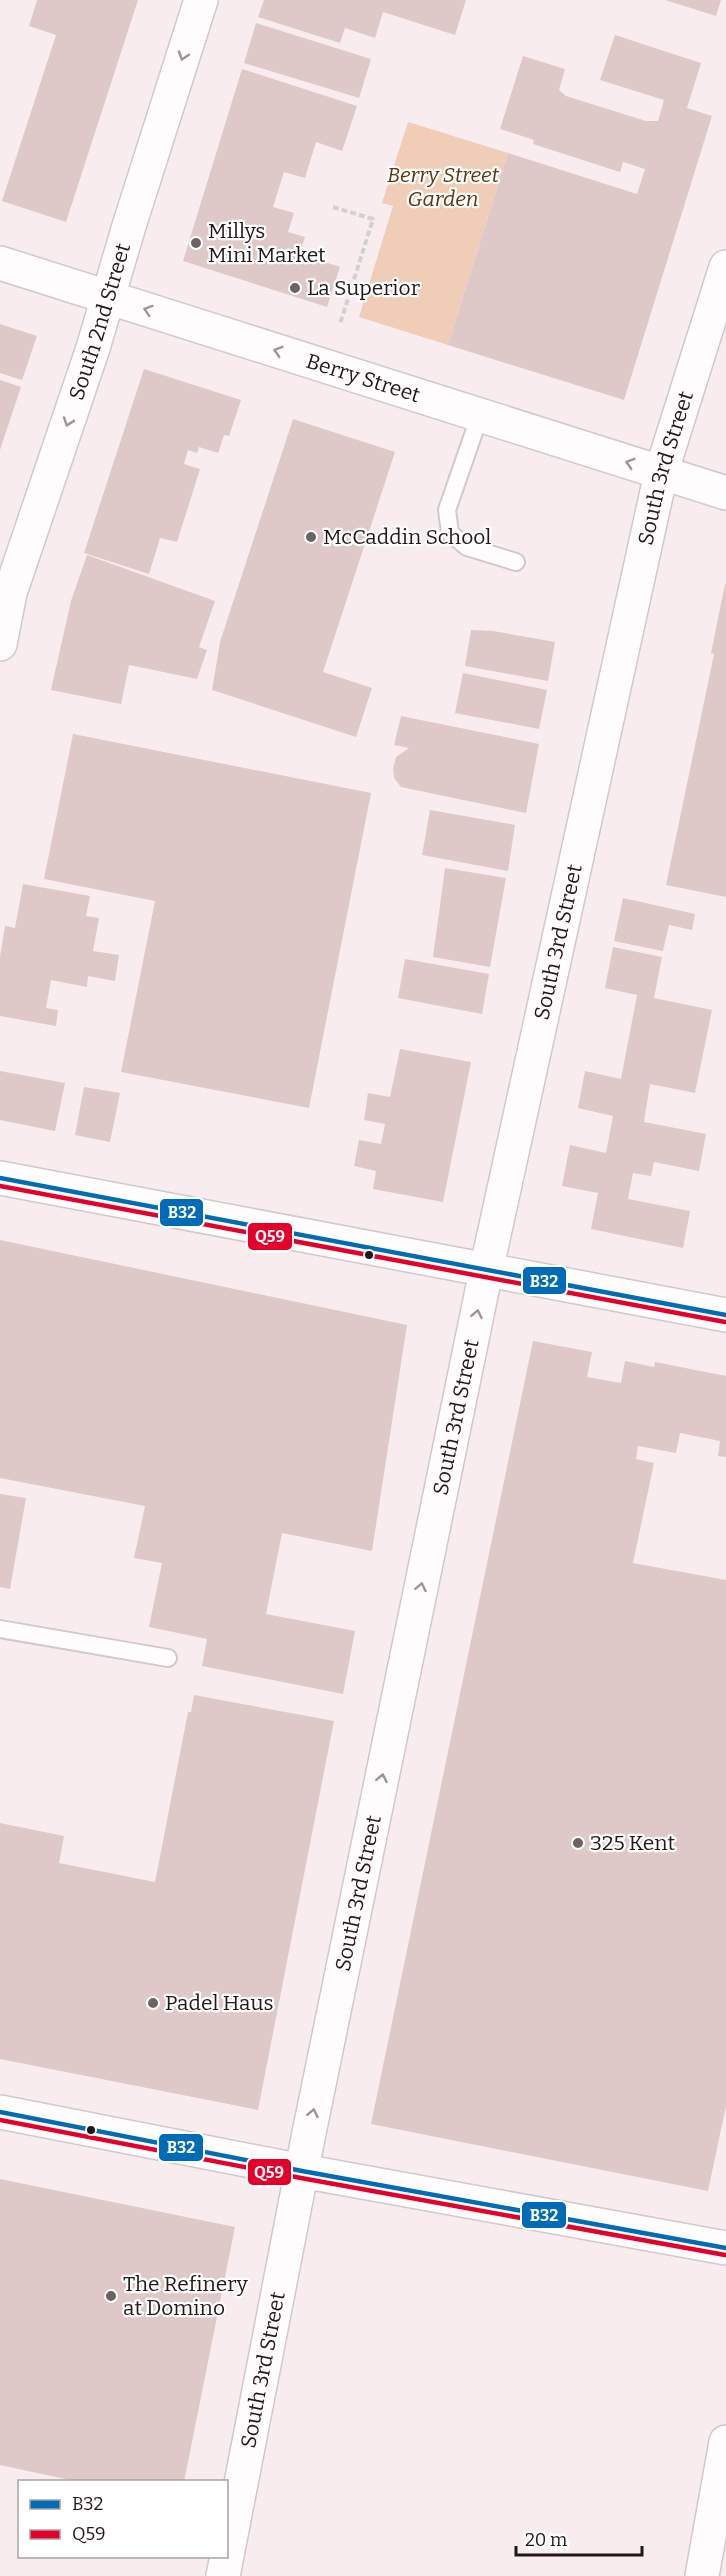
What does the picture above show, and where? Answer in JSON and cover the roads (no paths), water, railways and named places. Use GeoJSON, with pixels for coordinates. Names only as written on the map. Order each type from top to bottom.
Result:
{"type":"FeatureCollection","features":[{"type":"Feature","properties":{"kind":"street","name":"South 2nd Street"},"geometry":{"type":"LineString","coordinates":[[0,644],[10,593],[93,348],[201,0]]}},
{"type":"Feature","properties":{"kind":"street","name":"Berry Street"},"geometry":{"type":"LineString","coordinates":[[0,263],[726,493]]}},
{"type":"Feature","properties":{"kind":"street","name":"South 3rd Street"},"geometry":{"type":"LineString","coordinates":[[228,2550],[302,2171],[486,1271],[661,472],[726,267]]}},
{"type":"Feature","properties":{"kind":"street"},"geometry":{"type":"LineString","coordinates":[[0,1178],[726,1315]]}},
{"type":"Feature","properties":{"kind":"street"},"geometry":{"type":"LineString","coordinates":[[0,2112],[302,2171],[726,2248]]}},
{"type":"Feature","properties":{"kind":"street"},"geometry":{"type":"LineString","coordinates":[[702,2576],[726,2442]]}},
{"type":"Feature","properties":{"kind":"street","name":"South 3rd Street"},"geometry":{"type":"LineString","coordinates":[[223,2576],[227,2558]]}},
{"type":"Feature","properties":{"kind":"lane"},"geometry":{"type":"LineString","coordinates":[[480,415],[447,510],[450,533],[467,547],[516,562]]}},
{"type":"Feature","properties":{"kind":"lane"},"geometry":{"type":"LineString","coordinates":[[0,1629],[168,1658]]}},
{"type":"Feature","properties":{"kind":"place","name":"Millys Mini Market"},"geometry":{"type":"Point","coordinates":[196,243]}},
{"type":"Feature","properties":{"kind":"place","name":"La Superior"},"geometry":{"type":"Point","coordinates":[295,288]}},
{"type":"Feature","properties":{"kind":"place","name":"McCaddin School"},"geometry":{"type":"Point","coordinates":[311,537]}},
{"type":"Feature","properties":{"kind":"place","name":"325 Kent"},"geometry":{"type":"Point","coordinates":[578,1843]}},
{"type":"Feature","properties":{"kind":"place","name":"Padel Haus"},"geometry":{"type":"Point","coordinates":[153,2003]}},
{"type":"Feature","properties":{"kind":"place","name":"The Refinery at Domino"},"geometry":{"type":"Point","coordinates":[111,2296]}},
{"type":"Feature","properties":{"kind":"park label","name":"Berry Street Garden"},"geometry":{"type":"Point","coordinates":[443,187]}}]}
